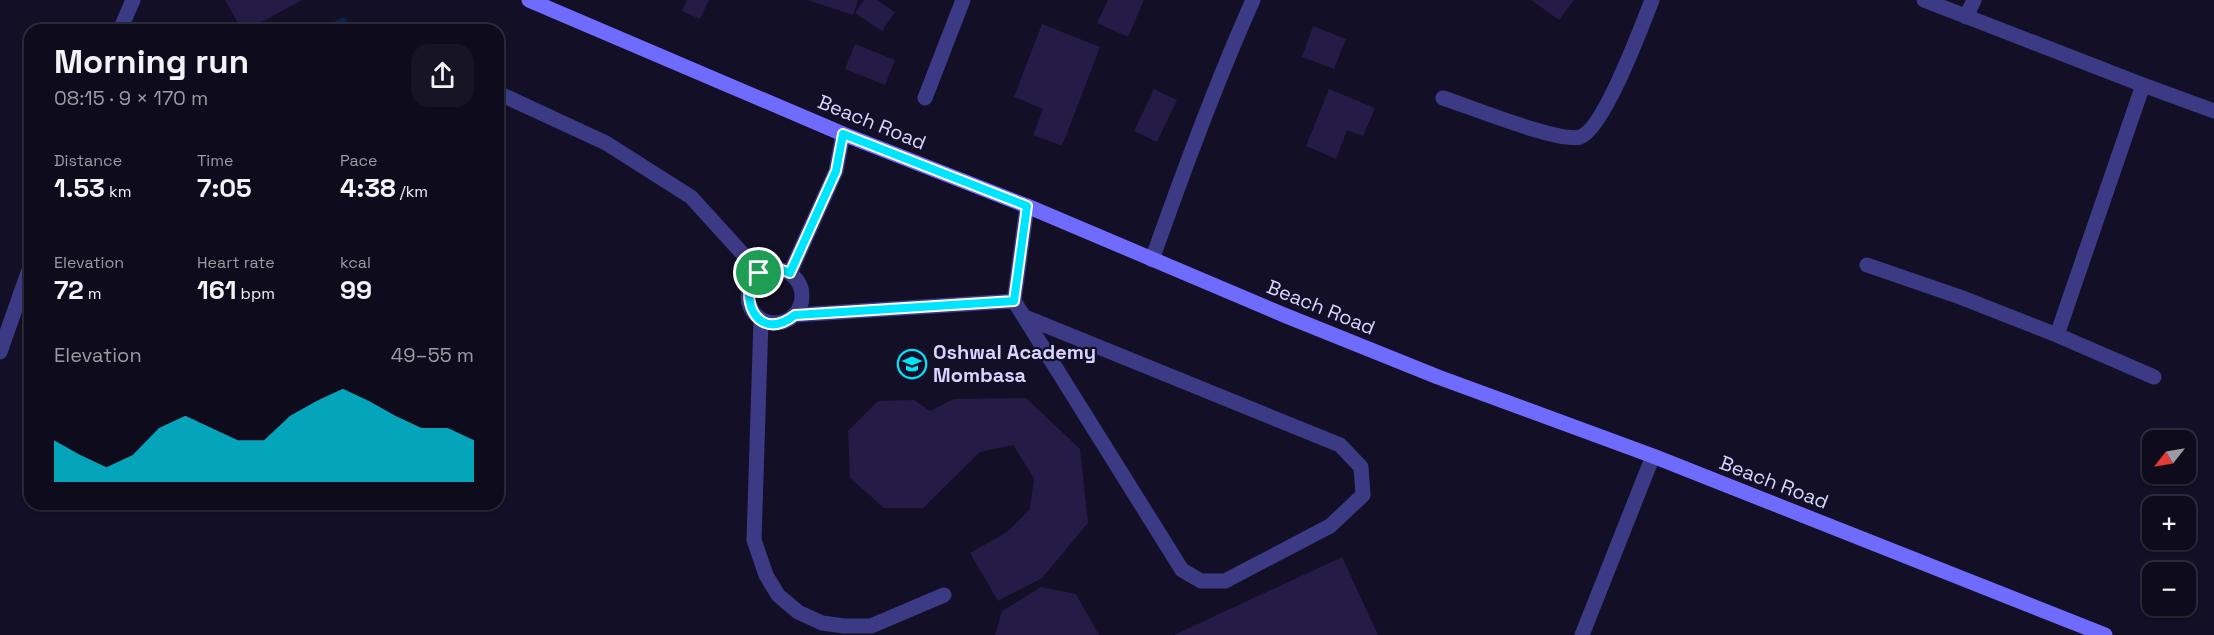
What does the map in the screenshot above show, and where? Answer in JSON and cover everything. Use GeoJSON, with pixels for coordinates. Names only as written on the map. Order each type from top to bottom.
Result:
{"type":"FeatureCollection","features":[{"type":"Feature","properties":{"kind":"main road","name":"Beach Road"},"geometry":{"type":"LineString","coordinates":[[529,0],[843,134],[1027,206],[1427,373],[1653,456],[2105,635]]}},
{"type":"Feature","properties":{"kind":"street"},"geometry":{"type":"LineString","coordinates":[[123,24],[133,0]]}},
{"type":"Feature","properties":{"kind":"street"},"geometry":{"type":"LineString","coordinates":[[925,98],[963,0]]}},
{"type":"Feature","properties":{"kind":"street"},"geometry":{"type":"LineString","coordinates":[[1152,260],[1220,75],[1253,0]]}},
{"type":"Feature","properties":{"kind":"street"},"geometry":{"type":"LineString","coordinates":[[1443,98],[1550,134],[1570,138],[1581,136],[1590,131],[1597,122],[1652,0]]}},
{"type":"Feature","properties":{"kind":"street"},"geometry":{"type":"LineString","coordinates":[[1924,0],[2143,86],[2214,111]]}},
{"type":"Feature","properties":{"kind":"street"},"geometry":{"type":"LineString","coordinates":[[1966,17],[1974,0]]}},
{"type":"Feature","properties":{"kind":"street"},"geometry":{"type":"LineString","coordinates":[[2057,335],[2143,86]]}},
{"type":"Feature","properties":{"kind":"street"},"geometry":{"type":"LineString","coordinates":[[504,96],[606,143],[691,197],[759,273]]}},
{"type":"Feature","properties":{"kind":"street"},"geometry":{"type":"LineString","coordinates":[[790,273],[836,171],[843,134]]}},
{"type":"Feature","properties":{"kind":"street"},"geometry":{"type":"LineString","coordinates":[[1025,317],[1340,445],[1361,467],[1363,495],[1330,526],[1225,580],[1201,581],[1182,570],[1014,301],[1027,206]]}},
{"type":"Feature","properties":{"kind":"street"},"geometry":{"type":"LineString","coordinates":[[1867,265],[1960,297],[2057,335],[2154,377]]}},
{"type":"Feature","properties":{"kind":"street"},"geometry":{"type":"LineString","coordinates":[[795,315],[802,298],[801,288],[790,273],[775,269],[759,273],[749,288],[748,297],[754,314],[770,323],[779,323],[795,315],[1014,301]]}},
{"type":"Feature","properties":{"kind":"street"},"geometry":{"type":"LineString","coordinates":[[0,352],[24,284]]}},
{"type":"Feature","properties":{"kind":"street"},"geometry":{"type":"LineString","coordinates":[[761,320],[754,540],[766,575],[778,595],[798,612],[822,623],[862,626],[872,626],[944,595]]}},
{"type":"Feature","properties":{"kind":"street"},"geometry":{"type":"LineString","coordinates":[[1582,635],[1653,456]]}},
{"type":"Feature","properties":{"kind":"water"},"geometry":{"type":"Polygon","coordinates":[[[345,17],[348,24],[328,24],[345,17]]]}},
{"type":"Feature","properties":{"kind":"building"},"geometry":{"type":"Polygon","coordinates":[[[225,0],[302,0],[258,24],[239,24],[225,0]]]}},
{"type":"Feature","properties":{"kind":"building"},"geometry":{"type":"Polygon","coordinates":[[[687,0],[709,0],[700,19],[682,11],[687,0]]]}},
{"type":"Feature","properties":{"kind":"building"},"geometry":{"type":"Polygon","coordinates":[[[807,0],[858,0],[853,15],[807,0]]]}},
{"type":"Feature","properties":{"kind":"building"},"geometry":{"type":"Polygon","coordinates":[[[864,0],[877,0],[895,12],[882,31],[855,13],[864,0]]]}},
{"type":"Feature","properties":{"kind":"building"},"geometry":{"type":"Polygon","coordinates":[[[1108,0],[1144,0],[1128,37],[1097,23],[1108,0]]]}},
{"type":"Feature","properties":{"kind":"building"},"geometry":{"type":"Polygon","coordinates":[[[1531,0],[1574,0],[1559,20],[1531,0]]]}},
{"type":"Feature","properties":{"kind":"building"},"geometry":{"type":"Polygon","coordinates":[[[1042,24],[1100,47],[1062,146],[1033,135],[1043,109],[1014,97],[1042,24]]]}},
{"type":"Feature","properties":{"kind":"building"},"geometry":{"type":"Polygon","coordinates":[[[1313,26],[1346,39],[1334,69],[1302,57],[1313,26]]]}},
{"type":"Feature","properties":{"kind":"building"},"geometry":{"type":"Polygon","coordinates":[[[855,44],[895,60],[885,85],[845,69],[855,44]]]}},
{"type":"Feature","properties":{"kind":"building"},"geometry":{"type":"Polygon","coordinates":[[[1154,89],[1177,100],[1157,142],[1134,131],[1154,89]]]}},
{"type":"Feature","properties":{"kind":"building"},"geometry":{"type":"Polygon","coordinates":[[[1329,89],[1375,108],[1363,136],[1347,130],[1336,159],[1306,146],[1329,89]]]}},
{"type":"Feature","properties":{"kind":"building"},"geometry":{"type":"Polygon","coordinates":[[[1026,398],[1080,449],[1088,523],[1042,578],[998,601],[970,553],[1007,532],[1030,509],[1034,478],[1013,445],[980,452],[923,508],[884,508],[850,478],[848,431],[878,401],[914,400],[930,411],[954,399],[1026,398]]]}},
{"type":"Feature","properties":{"kind":"building"},"geometry":{"type":"Polygon","coordinates":[[[1342,557],[1378,635],[1174,635],[1342,557]]]}},
{"type":"Feature","properties":{"kind":"building"},"geometry":{"type":"Polygon","coordinates":[[[1041,587],[1076,594],[1099,635],[995,635],[1002,611],[1041,587]]]}},
{"type":"Feature","properties":{"kind":"place","name":"Oshwal Academy Mombasa"},"geometry":{"type":"Point","coordinates":[912,364]}},
{"type":"Feature","properties":{"kind":"route"},"geometry":{"type":"LineString","coordinates":[[843,134],[1027,206],[1014,301],[795,315],[779,323],[770,323],[754,314],[748,297],[749,288],[759,273],[775,269],[790,273],[836,171],[843,134]]}}]}
